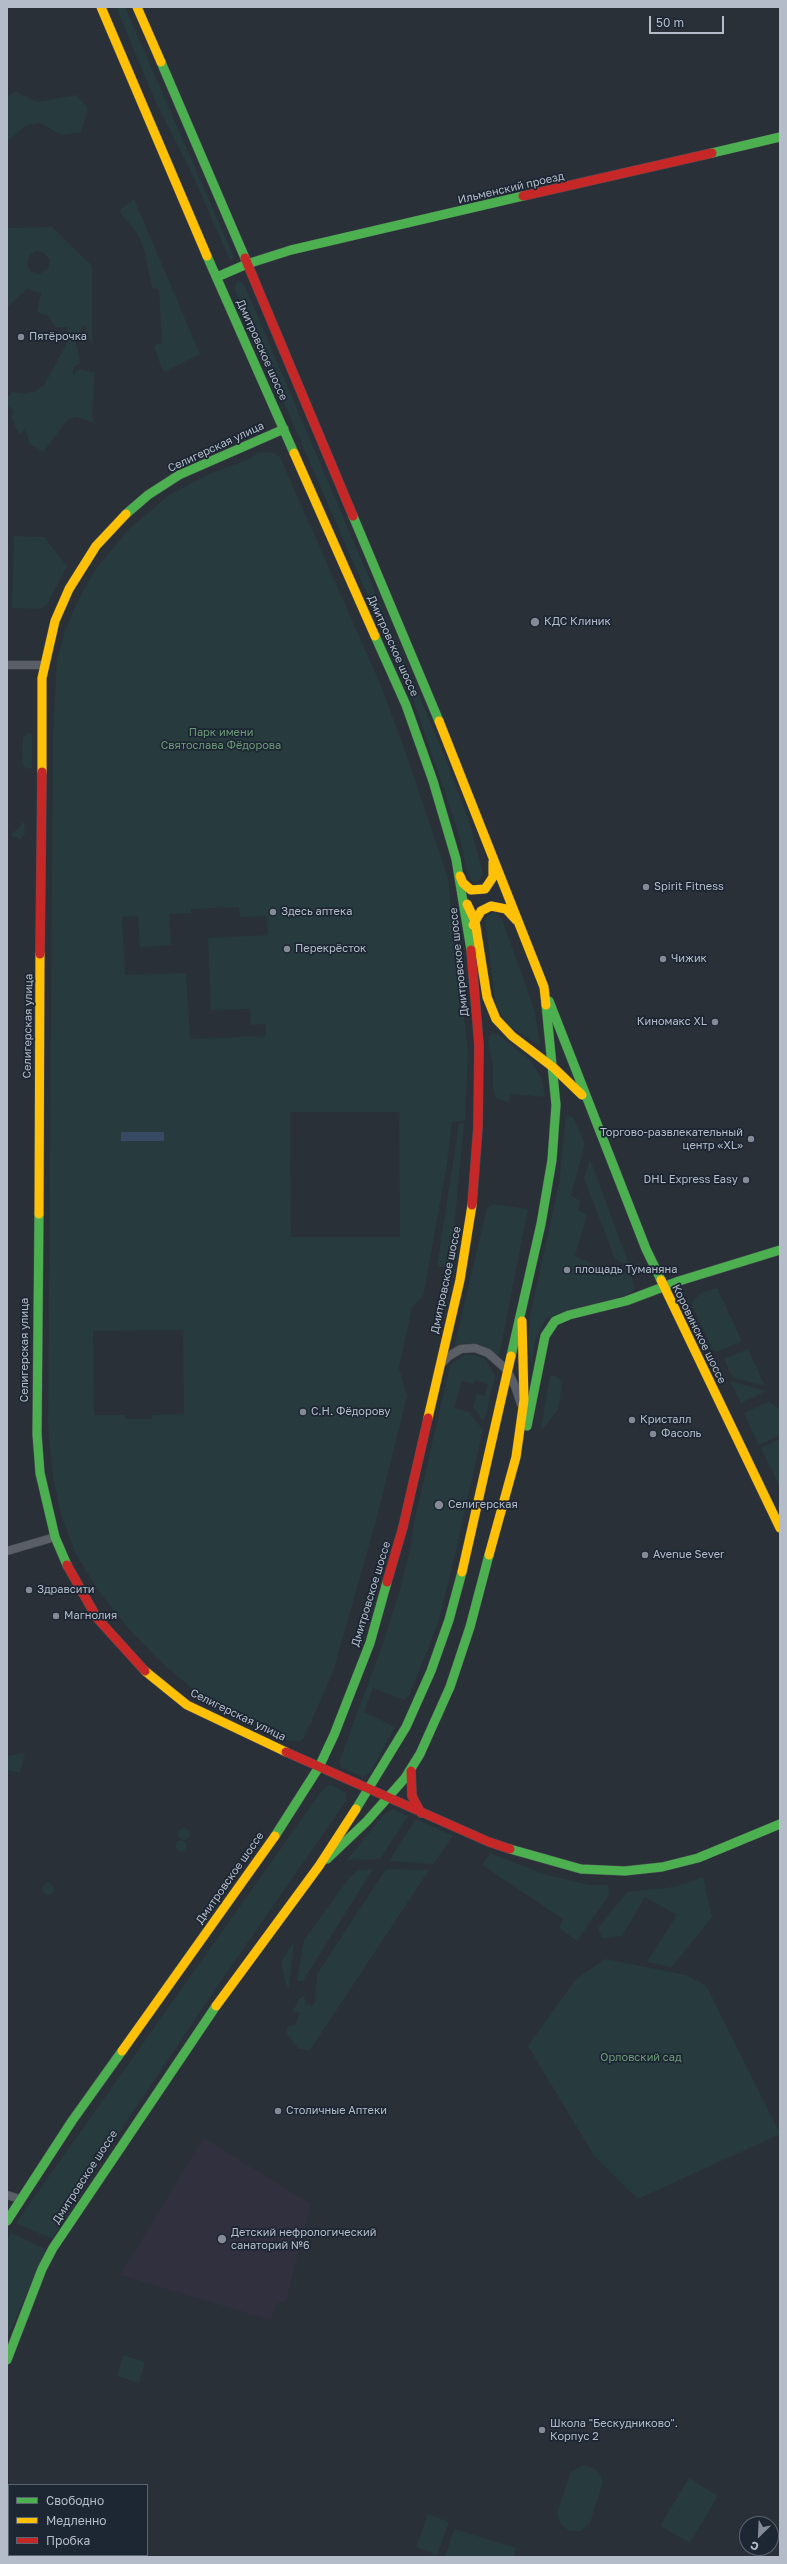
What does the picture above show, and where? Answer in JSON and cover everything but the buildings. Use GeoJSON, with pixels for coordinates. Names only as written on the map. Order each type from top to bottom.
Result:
{"type":"FeatureCollection","features":[{"type":"Feature","properties":{"kind":"main road","name":"Дмитровское шоссе"},"geometry":{"type":"LineString","coordinates":[[7,2221],[72,2121],[284,1823],[319,1767],[367,1650],[386,1592],[461,1273],[476,1165],[479,1059],[470,936],[459,874],[433,781],[406,705],[217,277],[101,7]]}},
{"type":"Feature","properties":{"kind":"main road","name":"Дмитровское шоссе"},"geometry":{"type":"LineString","coordinates":[[7,2360],[42,2268],[61,2236],[225,1992],[259,1949],[319,1866],[406,1727],[431,1672],[449,1620],[540,1224],[552,1160],[556,1105],[554,1068],[544,987],[516,920],[440,724],[247,264],[137,7]]}},
{"type":"Feature","properties":{"kind":"main road","name":"Ильменский проезд"},"geometry":{"type":"LineString","coordinates":[[247,264],[292,250],[780,138]]}},
{"type":"Feature","properties":{"kind":"main road"},"geometry":{"type":"LineString","coordinates":[[217,277],[247,264]]}},
{"type":"Feature","properties":{"kind":"main road","name":"Селигерская улица"},"geometry":{"type":"LineString","coordinates":[[284,429],[179,475],[148,495],[113,525],[96,546],[69,589],[55,622],[44,665],[36,1434],[40,1473],[55,1537],[71,1573],[98,1618],[144,1671],[187,1705],[423,1814],[536,1859],[580,1869],[625,1872],[662,1867],[698,1858],[780,1824]]}},
{"type":"Feature","properties":{"kind":"main road"},"geometry":{"type":"LineString","coordinates":[[459,874],[463,883],[471,890],[485,889],[494,874],[492,857]]}},
{"type":"Feature","properties":{"kind":"main road","name":"Дмитровское шоссе"},"geometry":{"type":"LineString","coordinates":[[463,897],[475,921],[488,997],[496,1018],[512,1036],[554,1068]]}},
{"type":"Feature","properties":{"kind":"main road"},"geometry":{"type":"LineString","coordinates":[[470,936],[475,921],[484,908],[495,905],[506,909],[516,920]]}},
{"type":"Feature","properties":{"kind":"main road","name":"Коровинское шоссе"},"geometry":{"type":"LineString","coordinates":[[544,987],[587,1102],[663,1287],[780,1528]]}},
{"type":"Feature","properties":{"kind":"main road","name":"Коровинское шоссе"},"geometry":{"type":"LineString","coordinates":[[554,1068],[575,1087],[587,1102]]}},
{"type":"Feature","properties":{"kind":"main road"},"geometry":{"type":"LineString","coordinates":[[319,1866],[389,1798],[411,1769],[450,1687],[470,1627],[516,1457],[533,1406],[541,1350],[549,1327],[569,1315],[626,1301],[663,1287],[780,1250]]}},
{"type":"Feature","properties":{"kind":"main road"},"geometry":{"type":"LineString","coordinates":[[516,1457],[523,1415],[522,1299]]}},
{"type":"Feature","properties":{"kind":"main road"},"geometry":{"type":"LineString","coordinates":[[411,1769],[412,1796],[417,1809],[423,1814]]}},
{"type":"Feature","properties":{"kind":"street"},"geometry":{"type":"LineString","coordinates":[[7,665],[44,665]]}},
{"type":"Feature","properties":{"kind":"street"},"geometry":{"type":"LineString","coordinates":[[438,1374],[448,1356],[468,1348],[488,1353],[507,1370],[515,1386],[523,1415]]}},
{"type":"Feature","properties":{"kind":"street"},"geometry":{"type":"LineString","coordinates":[[7,1551],[55,1537]]}},
{"type":"Feature","properties":{"kind":"street"},"geometry":{"type":"LineString","coordinates":[[7,2195],[20,2199]]}},
{"type":"Feature","properties":{"kind":"shaded area","name":"Детский нефрологический санаторий №6"},"geometry":{"type":"Polygon","coordinates":[[[204,2138],[311,2204],[286,2301],[276,2304],[271,2320],[120,2275],[204,2138]]]}},
{"type":"Feature","properties":{"kind":"green space"},"geometry":{"type":"Polygon","coordinates":[[[116,7],[125,7],[234,257],[232,259],[229,258],[189,167],[157,105],[116,7]]]}},
{"type":"Feature","properties":{"kind":"green space"},"geometry":{"type":"Polygon","coordinates":[[[16,92],[38,102],[76,95],[88,108],[81,132],[61,135],[41,123],[27,125],[7,141],[7,96],[16,92]]]}},
{"type":"Feature","properties":{"kind":"green space"},"geometry":{"type":"Polygon","coordinates":[[[134,199],[200,354],[164,372],[154,345],[162,343],[159,289],[152,288],[144,249],[137,233],[119,211],[134,199]]]}},
{"type":"Feature","properties":{"kind":"green space"},"geometry":{"type":"Polygon","coordinates":[[[52,227],[92,266],[92,345],[84,324],[76,341],[80,363],[73,368],[73,375],[79,369],[95,373],[92,413],[94,423],[77,417],[67,420],[43,452],[30,444],[25,430],[19,434],[11,417],[14,410],[7,406],[7,398],[12,392],[24,394],[36,391],[45,384],[68,341],[67,327],[55,327],[48,316],[37,312],[41,293],[27,289],[7,308],[7,228],[52,227]],[[36,251],[30,254],[27,264],[31,272],[39,274],[48,269],[50,260],[43,252],[36,251]]]}},
{"type":"Feature","properties":{"kind":"green space"},"geometry":{"type":"Polygon","coordinates":[[[238,280],[244,284],[443,752],[470,824],[483,874],[478,882],[472,881],[468,875],[457,828],[414,702],[234,288],[238,280]]]}},
{"type":"Feature","properties":{"kind":"green space","name":"Парк имени Святослава Фёдорова"},"geometry":{"type":"Polygon","coordinates":[[[259,452],[275,453],[280,457],[382,688],[409,762],[448,878],[468,1051],[465,1121],[452,1122],[447,1164],[423,1297],[412,1307],[399,1368],[407,1396],[377,1517],[333,1672],[304,1738],[300,1741],[289,1741],[230,1712],[189,1686],[161,1662],[129,1629],[98,1590],[76,1554],[61,1515],[53,1477],[48,1425],[53,735],[57,659],[65,631],[79,598],[96,569],[128,530],[169,495],[207,475],[249,459],[259,452]],[[239,907],[191,909],[191,913],[169,914],[171,945],[140,947],[138,916],[122,917],[125,975],[186,973],[190,1039],[266,1036],[266,1024],[251,1025],[250,1009],[211,1010],[208,938],[268,935],[267,916],[240,917],[239,907]],[[290,1112],[291,1237],[400,1237],[399,1112],[290,1112]],[[183,1330],[93,1331],[94,1415],[125,1415],[125,1419],[152,1419],[152,1415],[184,1414],[183,1330]]]}},
{"type":"Feature","properties":{"kind":"green space"},"geometry":{"type":"Polygon","coordinates":[[[14,536],[44,537],[67,566],[47,605],[40,609],[12,608],[14,536]]]}},
{"type":"Feature","properties":{"kind":"green space"},"geometry":{"type":"Polygon","coordinates":[[[28,733],[32,734],[32,768],[27,769],[22,765],[23,738],[28,733]]]}},
{"type":"Feature","properties":{"kind":"green space"},"geometry":{"type":"Polygon","coordinates":[[[22,823],[24,823],[25,834],[21,839],[12,836],[12,833],[18,829],[22,823]]]}},
{"type":"Feature","properties":{"kind":"green space"},"geometry":{"type":"Polygon","coordinates":[[[495,912],[502,919],[534,1009],[540,1042],[538,1045],[511,1027],[496,1008],[485,919],[489,914],[495,912]]]}},
{"type":"Feature","properties":{"kind":"green space"},"geometry":{"type":"Polygon","coordinates":[[[493,1033],[499,1035],[530,1060],[541,1077],[545,1097],[510,1094],[509,1103],[496,1098],[493,1089],[493,1064],[488,1043],[489,1036],[493,1033]]]}},
{"type":"Feature","properties":{"kind":"green space"},"geometry":{"type":"Polygon","coordinates":[[[566,1116],[573,1117],[585,1144],[571,1195],[580,1201],[578,1210],[587,1215],[575,1256],[611,1272],[618,1269],[631,1275],[635,1289],[625,1296],[567,1310],[546,1318],[536,1338],[531,1363],[528,1339],[530,1316],[559,1184],[566,1116]]]}},
{"type":"Feature","properties":{"kind":"green space"},"geometry":{"type":"Polygon","coordinates":[[[464,1123],[454,1229],[446,1267],[437,1266],[459,1124],[464,1123]]]}},
{"type":"Feature","properties":{"kind":"green space"},"geometry":{"type":"Polygon","coordinates":[[[590,1159],[629,1264],[628,1266],[615,1259],[584,1178],[590,1159]]]}},
{"type":"Feature","properties":{"kind":"green space"},"geometry":{"type":"Polygon","coordinates":[[[492,1204],[528,1209],[499,1356],[490,1349],[476,1343],[454,1348],[487,1208],[492,1204]]]}},
{"type":"Feature","properties":{"kind":"green space"},"geometry":{"type":"Polygon","coordinates":[[[717,1288],[741,1339],[740,1342],[716,1352],[713,1350],[693,1307],[693,1301],[701,1293],[717,1288]]]}},
{"type":"Feature","properties":{"kind":"green space"},"geometry":{"type":"Polygon","coordinates":[[[748,1349],[765,1386],[732,1377],[724,1359],[748,1349]]]}},
{"type":"Feature","properties":{"kind":"green space"},"geometry":{"type":"Polygon","coordinates":[[[464,1355],[475,1355],[486,1360],[495,1376],[485,1418],[482,1420],[473,1407],[477,1394],[485,1396],[488,1384],[475,1380],[474,1384],[462,1381],[454,1408],[469,1412],[483,1430],[450,1576],[438,1623],[409,1696],[404,1700],[373,1688],[364,1712],[395,1727],[370,1773],[363,1777],[342,1768],[339,1762],[382,1646],[398,1596],[411,1545],[413,1527],[450,1365],[464,1355]]]}},
{"type":"Feature","properties":{"kind":"green space"},"geometry":{"type":"Polygon","coordinates":[[[554,1375],[560,1379],[562,1387],[558,1409],[547,1424],[541,1429],[550,1376],[554,1375]]]}},
{"type":"Feature","properties":{"kind":"green space"},"geometry":{"type":"Polygon","coordinates":[[[730,1381],[766,1391],[741,1403],[730,1381]]]}},
{"type":"Feature","properties":{"kind":"green space"},"geometry":{"type":"Polygon","coordinates":[[[769,1402],[778,1408],[780,1413],[780,1435],[759,1445],[744,1413],[769,1402]]]}},
{"type":"Feature","properties":{"kind":"green space"},"geometry":{"type":"Polygon","coordinates":[[[780,1439],[780,1488],[761,1448],[780,1439]]]}},
{"type":"Feature","properties":{"kind":"green space"},"geometry":{"type":"Polygon","coordinates":[[[25,1753],[20,1773],[7,1770],[7,1756],[25,1753]]]}},
{"type":"Feature","properties":{"kind":"green space"},"geometry":{"type":"Polygon","coordinates":[[[331,1785],[346,1793],[346,1801],[216,1988],[108,2149],[52,2239],[16,2223],[320,1793],[327,1786],[331,1785]]]}},
{"type":"Feature","properties":{"kind":"green space"},"geometry":{"type":"Polygon","coordinates":[[[393,1809],[408,1816],[380,1859],[347,1860],[384,1814],[393,1809]]]}},
{"type":"Feature","properties":{"kind":"green space"},"geometry":{"type":"Polygon","coordinates":[[[416,1819],[453,1836],[433,1864],[389,1861],[416,1819]]]}},
{"type":"Feature","properties":{"kind":"green space"},"geometry":{"type":"Polygon","coordinates":[[[184,1828],[188,1830],[190,1834],[188,1838],[184,1840],[180,1838],[178,1834],[180,1830],[184,1828]]]}},
{"type":"Feature","properties":{"kind":"green space"},"geometry":{"type":"Polygon","coordinates":[[[179,1841],[183,1841],[185,1842],[185,1850],[179,1851],[176,1848],[176,1844],[179,1841]]]}},
{"type":"Feature","properties":{"kind":"green space"},"geometry":{"type":"Polygon","coordinates":[[[490,1853],[544,1874],[589,1885],[608,1885],[609,1895],[577,1941],[559,1928],[563,1919],[482,1865],[490,1853]]]}},
{"type":"Feature","properties":{"kind":"green space"},"geometry":{"type":"Polygon","coordinates":[[[373,1869],[303,1981],[297,1981],[304,1940],[350,1877],[358,1870],[373,1869]]]}},
{"type":"Feature","properties":{"kind":"green space"},"geometry":{"type":"Polygon","coordinates":[[[386,1869],[429,1870],[310,2050],[299,2049],[287,2034],[287,2027],[295,2025],[300,2013],[293,2011],[299,1999],[304,1996],[306,2004],[312,2006],[315,2002],[317,1974],[386,1869]]]}},
{"type":"Feature","properties":{"kind":"green space"},"geometry":{"type":"Polygon","coordinates":[[[703,1877],[712,1917],[672,1967],[647,1962],[677,1915],[645,1897],[622,1936],[602,1938],[598,1928],[627,1892],[674,1887],[703,1877]]]}},
{"type":"Feature","properties":{"kind":"green space"},"geometry":{"type":"Polygon","coordinates":[[[50,1883],[53,1884],[53,1894],[46,1895],[43,1894],[42,1887],[43,1884],[50,1883]]]}},
{"type":"Feature","properties":{"kind":"green space"},"geometry":{"type":"Polygon","coordinates":[[[294,1941],[289,1988],[286,1985],[281,1962],[294,1941]]]}},
{"type":"Feature","properties":{"kind":"green space","name":"Орловский сад"},"geometry":{"type":"Polygon","coordinates":[[[605,1959],[685,1975],[706,1985],[780,2134],[638,2199],[593,2154],[528,2046],[576,1979],[605,1959]]]}},
{"type":"Feature","properties":{"kind":"green space"},"geometry":{"type":"Polygon","coordinates":[[[11,2233],[46,2249],[7,2339],[7,2240],[11,2233]]]}},
{"type":"Feature","properties":{"kind":"green space"},"geometry":{"type":"Polygon","coordinates":[[[123,2355],[145,2362],[139,2383],[117,2376],[123,2355]]]}},
{"type":"Feature","properties":{"kind":"green space"},"geometry":{"type":"Polygon","coordinates":[[[584,2465],[598,2471],[603,2482],[590,2523],[581,2531],[570,2531],[561,2525],[557,2513],[571,2472],[584,2465]]]}},
{"type":"Feature","properties":{"kind":"green space"},"geometry":{"type":"Polygon","coordinates":[[[689,2478],[718,2496],[690,2543],[660,2526],[689,2478]]]}},
{"type":"Feature","properties":{"kind":"green space"},"geometry":{"type":"Polygon","coordinates":[[[428,2514],[449,2522],[437,2555],[416,2547],[428,2514]]]}},
{"type":"Feature","properties":{"kind":"green space"},"geometry":{"type":"Polygon","coordinates":[[[454,2529],[516,2548],[513,2557],[445,2557],[454,2529]]]}},
{"type":"Feature","properties":{"kind":"green space"},"geometry":{"type":"Polygon","coordinates":[[[8,2532],[8,2556],[83,2557],[7,2557],[8,2532]]]}},
{"type":"Feature","properties":{"kind":"water"},"geometry":{"type":"Polygon","coordinates":[[[121,1132],[164,1132],[164,1141],[121,1141],[121,1132]]]}},
{"type":"Feature","properties":{"kind":"traffic: fast"},"geometry":{"type":"LineString","coordinates":[[161,62],[245,258]]}},
{"type":"Feature","properties":{"kind":"traffic: fast"},"geometry":{"type":"LineString","coordinates":[[712,153],[780,137]]}},
{"type":"Feature","properties":{"kind":"traffic: fast"},"geometry":{"type":"LineString","coordinates":[[217,277],[247,264],[291,250],[523,196]]}},
{"type":"Feature","properties":{"kind":"traffic: fast"},"geometry":{"type":"LineString","coordinates":[[207,256],[294,453]]}},
{"type":"Feature","properties":{"kind":"traffic: fast"},"geometry":{"type":"LineString","coordinates":[[126,514],[148,495],[179,475],[284,429]]}},
{"type":"Feature","properties":{"kind":"traffic: fast"},"geometry":{"type":"LineString","coordinates":[[353,516],[439,721]]}},
{"type":"Feature","properties":{"kind":"traffic: fast"},"geometry":{"type":"LineString","coordinates":[[375,636],[406,705],[433,781],[456,859],[471,950]]}},
{"type":"Feature","properties":{"kind":"traffic: fast"},"geometry":{"type":"LineString","coordinates":[[549,1001],[646,1249],[661,1280]]}},
{"type":"Feature","properties":{"kind":"traffic: fast"},"geometry":{"type":"LineString","coordinates":[[511,1356],[541,1224],[552,1160],[556,1105],[546,1005]]}},
{"type":"Feature","properties":{"kind":"traffic: fast"},"geometry":{"type":"LineString","coordinates":[[39,1214],[37,1434],[40,1473],[55,1537],[67,1565]]}},
{"type":"Feature","properties":{"kind":"traffic: fast"},"geometry":{"type":"LineString","coordinates":[[527,1426],[545,1336],[555,1321],[569,1315],[626,1301],[679,1281],[780,1250]]}},
{"type":"Feature","properties":{"kind":"traffic: fast"},"geometry":{"type":"LineString","coordinates":[[327,1859],[367,1821],[405,1778],[420,1754],[450,1687],[470,1627],[489,1555]]}},
{"type":"Feature","properties":{"kind":"traffic: fast"},"geometry":{"type":"LineString","coordinates":[[356,1809],[406,1727],[431,1671],[449,1620],[462,1572]]}},
{"type":"Feature","properties":{"kind":"traffic: fast"},"geometry":{"type":"LineString","coordinates":[[275,1836],[319,1767],[334,1735],[370,1643],[387,1582]]}},
{"type":"Feature","properties":{"kind":"traffic: fast"},"geometry":{"type":"LineString","coordinates":[[510,1849],[581,1869],[625,1871],[662,1867],[698,1858],[780,1824]]}},
{"type":"Feature","properties":{"kind":"traffic: fast"},"geometry":{"type":"LineString","coordinates":[[7,2360],[42,2269],[53,2248],[216,2006]]}},
{"type":"Feature","properties":{"kind":"traffic: fast"},"geometry":{"type":"LineString","coordinates":[[7,2221],[72,2121],[122,2051]]}},
{"type":"Feature","properties":{"kind":"traffic: slow"},"geometry":{"type":"LineString","coordinates":[[101,7],[207,256]]}},
{"type":"Feature","properties":{"kind":"traffic: slow"},"geometry":{"type":"LineString","coordinates":[[137,7],[161,62]]}},
{"type":"Feature","properties":{"kind":"traffic: slow"},"geometry":{"type":"LineString","coordinates":[[294,453],[375,636]]}},
{"type":"Feature","properties":{"kind":"traffic: slow"},"geometry":{"type":"LineString","coordinates":[[42,772],[42,678],[55,621],[69,589],[96,546],[126,514]]}},
{"type":"Feature","properties":{"kind":"traffic: slow"},"geometry":{"type":"LineString","coordinates":[[439,721],[544,987],[546,1005]]}},
{"type":"Feature","properties":{"kind":"traffic: slow"},"geometry":{"type":"LineString","coordinates":[[460,876],[463,883],[471,890],[485,889],[493,877],[493,862]]}},
{"type":"Feature","properties":{"kind":"traffic: slow"},"geometry":{"type":"LineString","coordinates":[[467,904],[475,921],[487,997],[496,1019],[512,1036],[554,1068],[582,1095]]}},
{"type":"Feature","properties":{"kind":"traffic: slow"},"geometry":{"type":"LineString","coordinates":[[473,925],[481,911],[491,906],[506,909],[516,920]]}},
{"type":"Feature","properties":{"kind":"traffic: slow"},"geometry":{"type":"LineString","coordinates":[[39,1214],[40,954]]}},
{"type":"Feature","properties":{"kind":"traffic: slow"},"geometry":{"type":"LineString","coordinates":[[428,1418],[460,1280],[472,1205]]}},
{"type":"Feature","properties":{"kind":"traffic: slow"},"geometry":{"type":"LineString","coordinates":[[661,1280],[780,1528]]}},
{"type":"Feature","properties":{"kind":"traffic: slow"},"geometry":{"type":"LineString","coordinates":[[489,1555],[516,1457],[524,1400],[522,1321]]}},
{"type":"Feature","properties":{"kind":"traffic: slow"},"geometry":{"type":"LineString","coordinates":[[462,1572],[511,1356]]}},
{"type":"Feature","properties":{"kind":"traffic: slow"},"geometry":{"type":"LineString","coordinates":[[145,1671],[187,1705],[286,1752]]}},
{"type":"Feature","properties":{"kind":"traffic: slow"},"geometry":{"type":"LineString","coordinates":[[216,2006],[319,1866],[356,1809]]}},
{"type":"Feature","properties":{"kind":"traffic: slow"},"geometry":{"type":"LineString","coordinates":[[122,2051],[275,1836]]}},
{"type":"Feature","properties":{"kind":"traffic: jam"},"geometry":{"type":"LineString","coordinates":[[523,196],[712,153]]}},
{"type":"Feature","properties":{"kind":"traffic: jam"},"geometry":{"type":"LineString","coordinates":[[245,258],[353,516]]}},
{"type":"Feature","properties":{"kind":"traffic: jam"},"geometry":{"type":"LineString","coordinates":[[40,954],[42,772]]}},
{"type":"Feature","properties":{"kind":"traffic: jam"},"geometry":{"type":"LineString","coordinates":[[471,950],[479,1045],[478,1127],[472,1205]]}},
{"type":"Feature","properties":{"kind":"traffic: jam"},"geometry":{"type":"LineString","coordinates":[[387,1582],[403,1527],[428,1418]]}},
{"type":"Feature","properties":{"kind":"traffic: jam"},"geometry":{"type":"LineString","coordinates":[[67,1565],[97,1618],[145,1671]]}},
{"type":"Feature","properties":{"kind":"traffic: jam"},"geometry":{"type":"LineString","coordinates":[[286,1752],[489,1842],[510,1849]]}},
{"type":"Feature","properties":{"kind":"traffic: jam"},"geometry":{"type":"LineString","coordinates":[[411,1771],[412,1796],[421,1813]]}},
{"type":"Feature","properties":{"kind":"place","name":"Пятёрочка"},"geometry":{"type":"Point","coordinates":[21,337]}},
{"type":"Feature","properties":{"kind":"place","name":"КДС Клиник"},"geometry":{"type":"Point","coordinates":[535,622]}},
{"type":"Feature","properties":{"kind":"place","name":"Spirit Fitness"},"geometry":{"type":"Point","coordinates":[646,887]}},
{"type":"Feature","properties":{"kind":"place","name":"Здесь аптека"},"geometry":{"type":"Point","coordinates":[273,912]}},
{"type":"Feature","properties":{"kind":"place","name":"Перекрёсток"},"geometry":{"type":"Point","coordinates":[287,949]}},
{"type":"Feature","properties":{"kind":"place","name":"Чижик"},"geometry":{"type":"Point","coordinates":[663,959]}},
{"type":"Feature","properties":{"kind":"place","name":"Киномакс XL"},"geometry":{"type":"Point","coordinates":[715,1022]}},
{"type":"Feature","properties":{"kind":"place","name":"Торгово-развлекательный центр «XL»"},"geometry":{"type":"Point","coordinates":[751,1139]}},
{"type":"Feature","properties":{"kind":"place","name":"DHL Express Easy"},"geometry":{"type":"Point","coordinates":[746,1180]}},
{"type":"Feature","properties":{"kind":"place","name":"площадь Туманяна"},"geometry":{"type":"Point","coordinates":[567,1270]}},
{"type":"Feature","properties":{"kind":"place","name":"С.Н. Фёдорову"},"geometry":{"type":"Point","coordinates":[303,1412]}},
{"type":"Feature","properties":{"kind":"place","name":"Кристалл"},"geometry":{"type":"Point","coordinates":[632,1420]}},
{"type":"Feature","properties":{"kind":"place","name":"Фасоль"},"geometry":{"type":"Point","coordinates":[653,1434]}},
{"type":"Feature","properties":{"kind":"place","name":"Селигерская"},"geometry":{"type":"Point","coordinates":[439,1505]}},
{"type":"Feature","properties":{"kind":"place","name":"Avenue Sever"},"geometry":{"type":"Point","coordinates":[645,1555]}},
{"type":"Feature","properties":{"kind":"place","name":"Здравсити"},"geometry":{"type":"Point","coordinates":[29,1590]}},
{"type":"Feature","properties":{"kind":"place","name":"Магнолия"},"geometry":{"type":"Point","coordinates":[56,1616]}},
{"type":"Feature","properties":{"kind":"place","name":"Столичные Аптеки"},"geometry":{"type":"Point","coordinates":[278,2111]}},
{"type":"Feature","properties":{"kind":"place","name":"Детский нефрологический санаторий №6"},"geometry":{"type":"Point","coordinates":[222,2239]}},
{"type":"Feature","properties":{"kind":"place","name":"Школа \"Бескудниково\". Корпус 2"},"geometry":{"type":"Point","coordinates":[542,2430]}}]}
